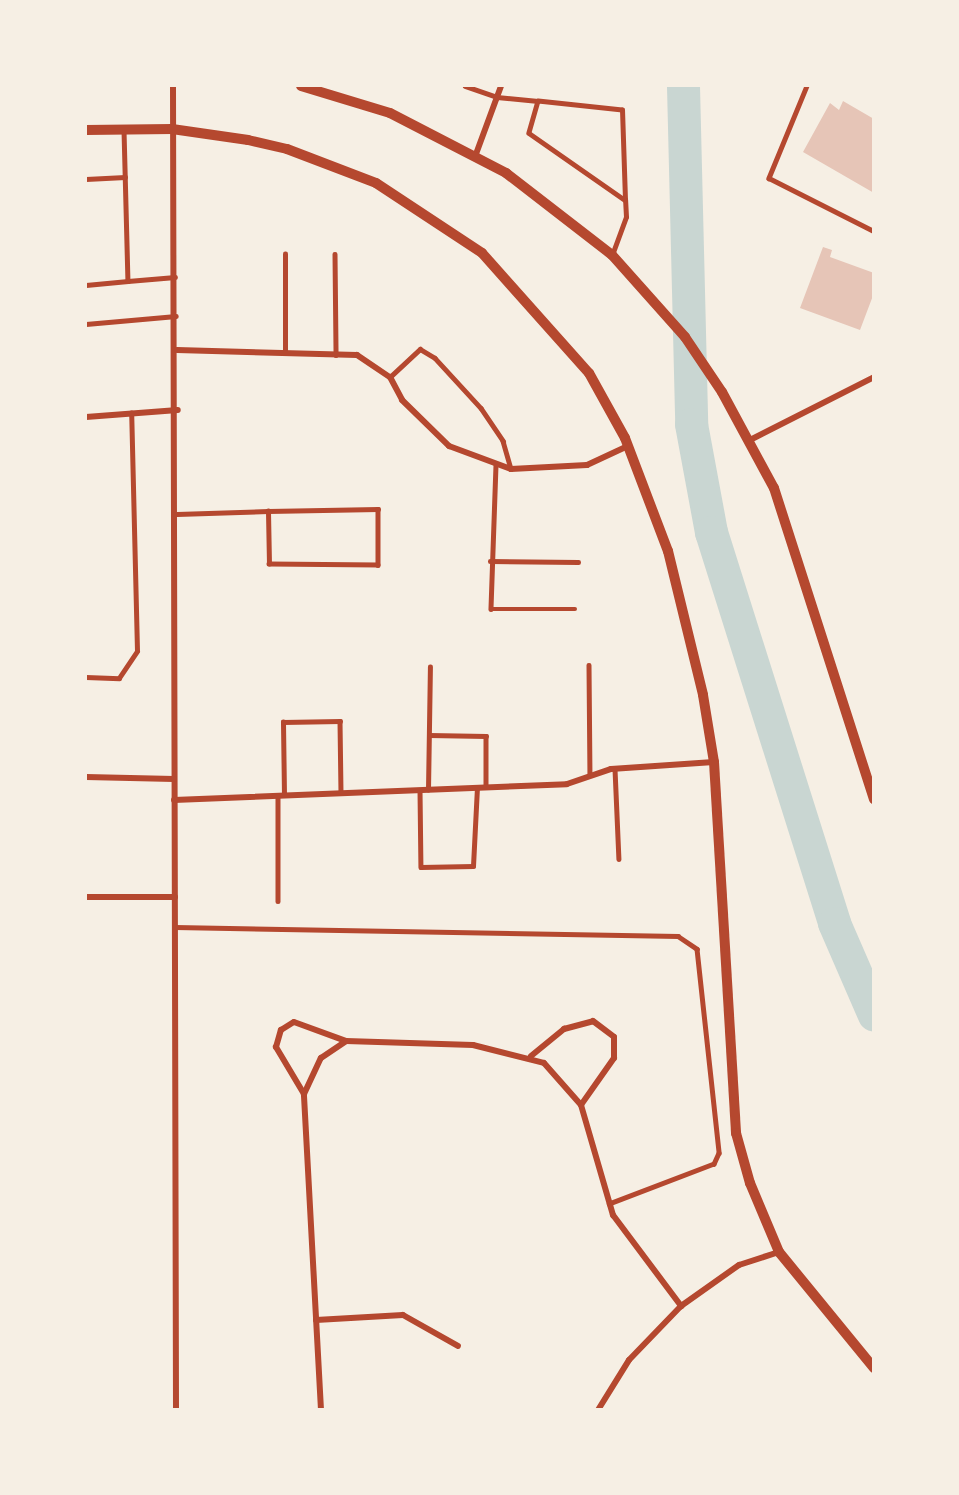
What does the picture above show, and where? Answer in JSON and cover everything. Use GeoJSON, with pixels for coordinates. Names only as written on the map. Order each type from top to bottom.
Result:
{"type":"FeatureCollection","features":[{"type":"Feature","properties":{"kind":"street"},"geometry":{"type":"LineString","coordinates":[[173,86],[178,410],[174,779],[176,1410]]}},
{"type":"Feature","properties":{"kind":"street"},"geometry":{"type":"LineString","coordinates":[[301,86],[390,113],[476,154],[557,208],[612,255],[668,316],[708,369],[750,440],[774,488],[873,799]]}},
{"type":"Feature","properties":{"kind":"street"},"geometry":{"type":"LineString","coordinates":[[476,154],[501,86]]}},
{"type":"Feature","properties":{"kind":"street"},"geometry":{"type":"LineString","coordinates":[[86,130],[123,127],[172,129],[287,149],[412,203],[482,253],[557,331],[589,373],[628,446],[668,551],[714,762],[736,1133],[779,1252],[873,1368]]}},
{"type":"Feature","properties":{"kind":"street"},"geometry":{"type":"LineString","coordinates":[[177,350],[357,355],[390,377],[402,400],[449,446],[511,469],[587,465],[628,446]]}},
{"type":"Feature","properties":{"kind":"street"},"geometry":{"type":"LineString","coordinates":[[750,440],[873,377]]}},
{"type":"Feature","properties":{"kind":"street"},"geometry":{"type":"LineString","coordinates":[[86,417],[178,410]]}},
{"type":"Feature","properties":{"kind":"street"},"geometry":{"type":"LineString","coordinates":[[174,801],[567,784],[590,773],[615,769],[714,762]]}},
{"type":"Feature","properties":{"kind":"street"},"geometry":{"type":"LineString","coordinates":[[86,777],[174,779]]}},
{"type":"Feature","properties":{"kind":"street"},"geometry":{"type":"LineString","coordinates":[[86,897],[175,897]]}},
{"type":"Feature","properties":{"kind":"street"},"geometry":{"type":"LineString","coordinates":[[531,1056],[564,1029],[593,1021],[614,1037],[614,1058],[581,1105]]}},
{"type":"Feature","properties":{"kind":"street"},"geometry":{"type":"LineString","coordinates":[[304,1094],[276,1047],[281,1030],[294,1022],[346,1041],[473,1045],[531,1056],[569,1086],[581,1105],[609,1204],[640,1257],[681,1306]]}},
{"type":"Feature","properties":{"kind":"street"},"geometry":{"type":"LineString","coordinates":[[321,1410],[304,1094],[316,1064],[346,1041]]}},
{"type":"Feature","properties":{"kind":"street"},"geometry":{"type":"LineString","coordinates":[[598,1410],[629,1360],[681,1306],[738,1265],[779,1252]]}},
{"type":"Feature","properties":{"kind":"street"},"geometry":{"type":"LineString","coordinates":[[316,1320],[403,1316],[419,1320],[458,1346]]}},
{"type":"Feature","properties":{"kind":"lane"},"geometry":{"type":"LineString","coordinates":[[465,86],[497,97],[622,110],[626,217],[612,255]]}},
{"type":"Feature","properties":{"kind":"lane"},"geometry":{"type":"LineString","coordinates":[[807,86],[769,178],[873,231]]}},
{"type":"Feature","properties":{"kind":"lane"},"geometry":{"type":"LineString","coordinates":[[538,101],[529,133],[625,201]]}},
{"type":"Feature","properties":{"kind":"lane"},"geometry":{"type":"LineString","coordinates":[[123,127],[128,281]]}},
{"type":"Feature","properties":{"kind":"lane"},"geometry":{"type":"LineString","coordinates":[[86,179],[125,177]]}},
{"type":"Feature","properties":{"kind":"lane"},"geometry":{"type":"LineString","coordinates":[[285,254],[285,353]]}},
{"type":"Feature","properties":{"kind":"lane"},"geometry":{"type":"LineString","coordinates":[[335,254],[336,355]]}},
{"type":"Feature","properties":{"kind":"lane"},"geometry":{"type":"LineString","coordinates":[[86,285],[175,278]]}},
{"type":"Feature","properties":{"kind":"lane"},"geometry":{"type":"LineString","coordinates":[[86,324],[176,316]]}},
{"type":"Feature","properties":{"kind":"lane"},"geometry":{"type":"LineString","coordinates":[[390,377],[420,349],[435,358],[481,408],[503,441],[511,469]]}},
{"type":"Feature","properties":{"kind":"lane"},"geometry":{"type":"LineString","coordinates":[[86,677],[119,678],[137,651],[131,413]]}},
{"type":"Feature","properties":{"kind":"lane"},"geometry":{"type":"LineString","coordinates":[[496,465],[490,561],[491,609],[575,609]]}},
{"type":"Feature","properties":{"kind":"lane"},"geometry":{"type":"LineString","coordinates":[[177,514],[268,511],[378,509],[378,565],[269,564],[268,511]]}},
{"type":"Feature","properties":{"kind":"lane"},"geometry":{"type":"LineString","coordinates":[[490,561],[578,562]]}},
{"type":"Feature","properties":{"kind":"lane"},"geometry":{"type":"LineString","coordinates":[[589,665],[590,773]]}},
{"type":"Feature","properties":{"kind":"lane"},"geometry":{"type":"LineString","coordinates":[[428,790],[430,667]]}},
{"type":"Feature","properties":{"kind":"lane"},"geometry":{"type":"LineString","coordinates":[[278,901],[282,722],[340,721],[341,793]]}},
{"type":"Feature","properties":{"kind":"lane"},"geometry":{"type":"LineString","coordinates":[[429,735],[486,736],[486,787]]}},
{"type":"Feature","properties":{"kind":"lane"},"geometry":{"type":"LineString","coordinates":[[615,769],[619,859]]}},
{"type":"Feature","properties":{"kind":"lane"},"geometry":{"type":"LineString","coordinates":[[420,790],[421,867],[473,866],[477,788]]}},
{"type":"Feature","properties":{"kind":"lane"},"geometry":{"type":"LineString","coordinates":[[175,927],[678,936],[697,949],[719,1153],[714,1164],[609,1204]]}},
{"type":"Feature","properties":{"kind":"building"},"geometry":{"type":"Polygon","coordinates":[[[843,101],[874,119],[874,193],[803,152],[830,103],[839,110],[843,101]]]}},
{"type":"Feature","properties":{"kind":"building"},"geometry":{"type":"Polygon","coordinates":[[[823,247],[832,250],[830,257],[874,273],[874,293],[860,330],[800,308],[823,247]]]}},
{"type":"Feature","properties":{"kind":"waterway"},"geometry":{"type":"LineString","coordinates":[[683,86],[691,424],[711,532],[834,923],[874,1015]]}}]}
